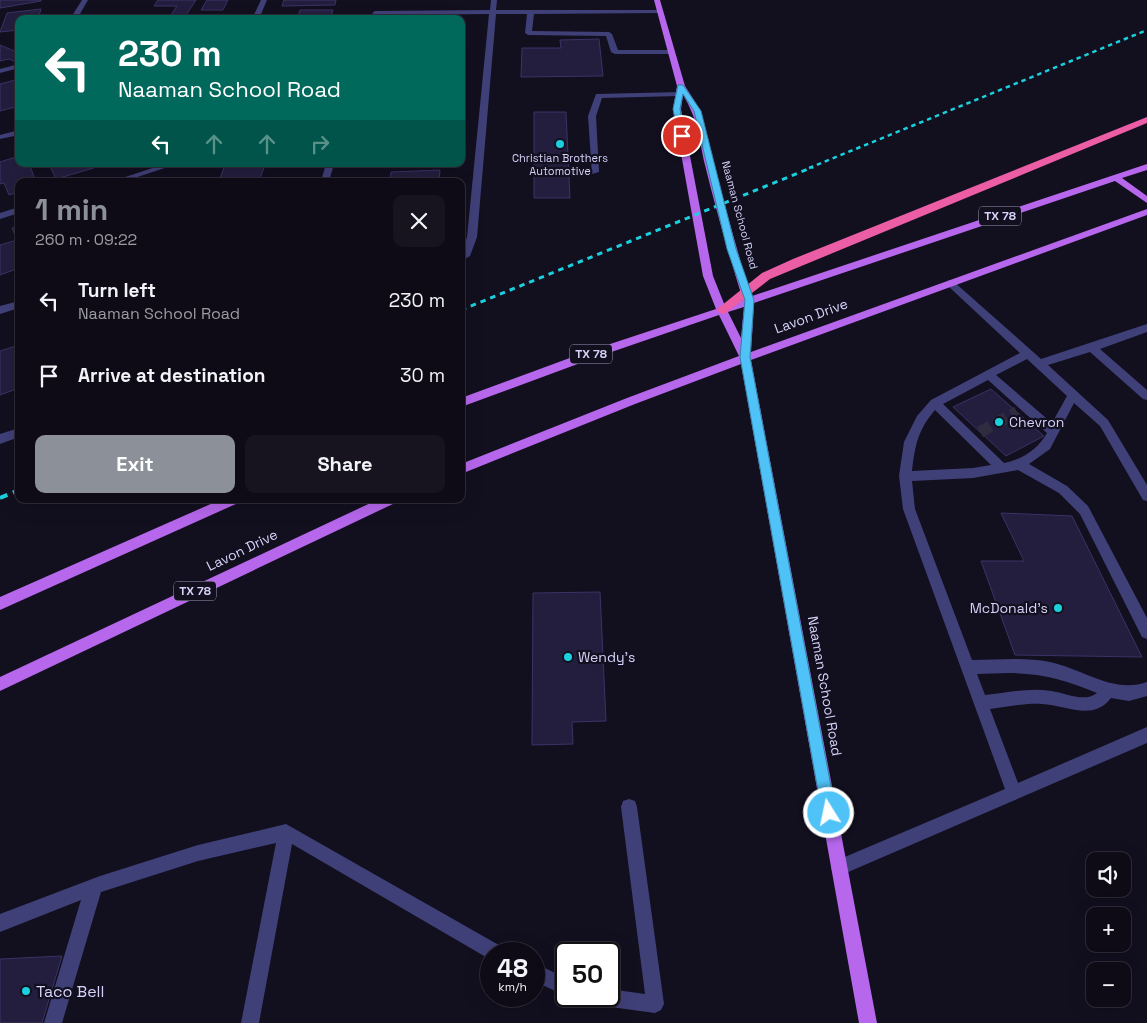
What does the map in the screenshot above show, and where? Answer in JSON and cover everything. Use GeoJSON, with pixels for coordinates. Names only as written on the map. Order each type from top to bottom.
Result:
{"type":"FeatureCollection","features":[{"type":"Feature","properties":{"kind":"highway"},"geometry":{"type":"LineString","coordinates":[[722,310],[747,296],[766,276],[796,262],[1147,120]]}},
{"type":"Feature","properties":{"kind":"main road","name":"Naaman School Road"},"geometry":{"type":"LineString","coordinates":[[657,0],[680,90],[677,109],[708,276],[745,357]]}},
{"type":"Feature","properties":{"kind":"main road","name":"Naaman School Road"},"geometry":{"type":"LineString","coordinates":[[680,90],[698,111],[718,197],[747,296],[745,357],[868,1023]]}},
{"type":"Feature","properties":{"kind":"main road","name":"TX 78"},"geometry":{"type":"LineString","coordinates":[[747,296],[1147,166]]}},
{"type":"Feature","properties":{"kind":"main road"},"geometry":{"type":"LineString","coordinates":[[1115,177],[1147,200]]}},
{"type":"Feature","properties":{"kind":"main road","name":"Lavon Drive"},"geometry":{"type":"LineString","coordinates":[[465,467],[567,424],[745,357],[1147,212]]}},
{"type":"Feature","properties":{"kind":"main road","name":"TX 78"},"geometry":{"type":"LineString","coordinates":[[465,402],[590,355],[722,310]]}},
{"type":"Feature","properties":{"kind":"main road"},"geometry":{"type":"LineString","coordinates":[[0,604],[225,503]]}},
{"type":"Feature","properties":{"kind":"main road","name":"Lavon Drive"},"geometry":{"type":"LineString","coordinates":[[0,684],[382,503]]}},
{"type":"Feature","properties":{"kind":"street"},"geometry":{"type":"LineString","coordinates":[[76,15],[85,0]]}},
{"type":"Feature","properties":{"kind":"street"},"geometry":{"type":"LineString","coordinates":[[257,15],[264,0]]}},
{"type":"Feature","properties":{"kind":"street"},"geometry":{"type":"LineString","coordinates":[[465,255],[472,237],[489,34],[494,12],[494,0]]}},
{"type":"Feature","properties":{"kind":"street"},"geometry":{"type":"LineString","coordinates":[[375,13],[494,12],[521,9],[531,12],[659,11]]}},
{"type":"Feature","properties":{"kind":"street"},"geometry":{"type":"LineString","coordinates":[[531,12],[528,34],[609,34],[615,52],[671,52]]}},
{"type":"Feature","properties":{"kind":"street"},"geometry":{"type":"LineString","coordinates":[[0,71],[15,67]]}},
{"type":"Feature","properties":{"kind":"street"},"geometry":{"type":"LineString","coordinates":[[595,172],[592,116],[599,96],[680,90]]}},
{"type":"Feature","properties":{"kind":"street"},"geometry":{"type":"LineString","coordinates":[[0,137],[15,133]]}},
{"type":"Feature","properties":{"kind":"street"},"geometry":{"type":"LineString","coordinates":[[127,178],[162,167]]}},
{"type":"Feature","properties":{"kind":"street"},"geometry":{"type":"LineString","coordinates":[[0,216],[15,211]]}},
{"type":"Feature","properties":{"kind":"street"},"geometry":{"type":"LineString","coordinates":[[950,283],[1104,424],[1147,496]]}},
{"type":"Feature","properties":{"kind":"street"},"geometry":{"type":"LineString","coordinates":[[0,310],[15,305]]}},
{"type":"Feature","properties":{"kind":"street"},"geometry":{"type":"LineString","coordinates":[[1039,364],[1092,348],[1147,328]]}},
{"type":"Feature","properties":{"kind":"street"},"geometry":{"type":"LineString","coordinates":[[1092,348],[1147,396]]}},
{"type":"Feature","properties":{"kind":"street"},"geometry":{"type":"LineString","coordinates":[[1014,793],[909,509],[905,476],[910,442],[922,419],[935,403],[1027,354]]}},
{"type":"Feature","properties":{"kind":"street"},"geometry":{"type":"LineString","coordinates":[[988,374],[1022,410],[1053,431]]}},
{"type":"Feature","properties":{"kind":"street"},"geometry":{"type":"LineString","coordinates":[[905,476],[973,473],[1019,465],[1046,446],[1073,395]]}},
{"type":"Feature","properties":{"kind":"street"},"geometry":{"type":"LineString","coordinates":[[935,403],[974,434],[1003,469]]}},
{"type":"Feature","properties":{"kind":"street"},"geometry":{"type":"LineString","coordinates":[[0,439],[15,433]]}},
{"type":"Feature","properties":{"kind":"street"},"geometry":{"type":"LineString","coordinates":[[1019,465],[1057,484],[1074,497],[1084,510],[1147,632]]}},
{"type":"Feature","properties":{"kind":"street"},"geometry":{"type":"LineString","coordinates":[[967,667],[1034,666],[1055,670],[1108,690],[1126,693],[1141,692],[1147,688]]}},
{"type":"Feature","properties":{"kind":"street"},"geometry":{"type":"LineString","coordinates":[[980,703],[1033,697],[1051,698],[1079,704],[1092,704],[1102,699],[1108,690]]}},
{"type":"Feature","properties":{"kind":"street"},"geometry":{"type":"LineString","coordinates":[[839,868],[1147,735]]}},
{"type":"Feature","properties":{"kind":"street"},"geometry":{"type":"LineString","coordinates":[[620,999],[655,1004],[630,806]]}},
{"type":"Feature","properties":{"kind":"street"},"geometry":{"type":"LineString","coordinates":[[250,1023],[286,832]]}},
{"type":"Feature","properties":{"kind":"street"},"geometry":{"type":"LineString","coordinates":[[0,923],[94,886],[198,853],[286,832],[480,944]]}},
{"type":"Feature","properties":{"kind":"street"},"geometry":{"type":"LineString","coordinates":[[53,1023],[94,886]]}},
{"type":"Feature","properties":{"kind":"building"},"geometry":{"type":"Polygon","coordinates":[[[0,0],[41,0],[41,1],[0,8],[0,0]]]}},
{"type":"Feature","properties":{"kind":"building"},"geometry":{"type":"Polygon","coordinates":[[[158,0],[196,0],[186,15],[171,15],[177,6],[154,6],[158,0]]]}},
{"type":"Feature","properties":{"kind":"building"},"geometry":{"type":"Polygon","coordinates":[[[207,0],[228,0],[223,10],[201,10],[207,0]]]}},
{"type":"Feature","properties":{"kind":"building"},"geometry":{"type":"Polygon","coordinates":[[[284,0],[336,0],[335,5],[282,6],[284,0]]]}},
{"type":"Feature","properties":{"kind":"building"},"geometry":{"type":"Polygon","coordinates":[[[41,9],[39,15],[15,15],[15,30],[0,32],[7,13],[41,9]]]}},
{"type":"Feature","properties":{"kind":"building"},"geometry":{"type":"Polygon","coordinates":[[[300,10],[333,10],[331,15],[298,15],[300,10]]]}},
{"type":"Feature","properties":{"kind":"building"},"geometry":{"type":"Polygon","coordinates":[[[599,39],[603,76],[521,77],[522,48],[561,48],[560,40],[599,39]]]}},
{"type":"Feature","properties":{"kind":"building"},"geometry":{"type":"Polygon","coordinates":[[[0,45],[15,51],[15,62],[9,59],[0,61],[0,45]]]}},
{"type":"Feature","properties":{"kind":"building"},"geometry":{"type":"Polygon","coordinates":[[[15,80],[15,107],[0,111],[0,84],[15,80]]]}},
{"type":"Feature","properties":{"kind":"building"},"geometry":{"type":"Polygon","coordinates":[[[534,112],[566,112],[570,198],[534,198],[534,112]]]}},
{"type":"Feature","properties":{"kind":"building"},"geometry":{"type":"Polygon","coordinates":[[[15,157],[15,167],[30,167],[35,178],[15,178],[15,193],[9,195],[4,183],[0,184],[0,162],[15,157]]]}},
{"type":"Feature","properties":{"kind":"building"},"geometry":{"type":"Polygon","coordinates":[[[50,167],[97,167],[59,178],[56,178],[50,167]]]}},
{"type":"Feature","properties":{"kind":"building"},"geometry":{"type":"Polygon","coordinates":[[[224,167],[264,167],[260,178],[220,178],[224,167]]]}},
{"type":"Feature","properties":{"kind":"building"},"geometry":{"type":"Polygon","coordinates":[[[440,170],[439,178],[390,178],[391,172],[440,170]]]}},
{"type":"Feature","properties":{"kind":"building"},"geometry":{"type":"Polygon","coordinates":[[[15,241],[15,269],[0,275],[0,245],[15,241]]]}},
{"type":"Feature","properties":{"kind":"building"},"geometry":{"type":"Polygon","coordinates":[[[15,346],[15,389],[0,395],[0,351],[15,346]]]}},
{"type":"Feature","properties":{"kind":"building","name":"Chevron"},"geometry":{"type":"Polygon","coordinates":[[[991,389],[1044,436],[1006,456],[953,407],[991,389]]]}},
{"type":"Feature","properties":{"kind":"building","name":"McDonald's"},"geometry":{"type":"Polygon","coordinates":[[[1001,513],[1072,516],[1142,657],[1015,655],[981,561],[1024,561],[1001,513]]]}},
{"type":"Feature","properties":{"kind":"building","name":"Wendy's"},"geometry":{"type":"Polygon","coordinates":[[[600,592],[606,721],[572,722],[573,744],[532,745],[533,593],[600,592]]]}},
{"type":"Feature","properties":{"kind":"building","name":"Taco Bell"},"geometry":{"type":"Polygon","coordinates":[[[62,956],[42,1023],[0,1023],[0,959],[62,956]]]}},
{"type":"Feature","properties":{"kind":"tunnel"},"geometry":{"type":"LineString","coordinates":[[980,432],[1017,412]]}},
{"type":"Feature","properties":{"kind":"railway"},"geometry":{"type":"LineString","coordinates":[[809,168],[1147,30]]}},
{"type":"Feature","properties":{"kind":"railway"},"geometry":{"type":"LineString","coordinates":[[465,308],[813,167]]}},
{"type":"Feature","properties":{"kind":"railway"},"geometry":{"type":"LineString","coordinates":[[0,498],[15,492]]}},
{"type":"Feature","properties":{"kind":"place","name":"Christian Brothers Automotive"},"geometry":{"type":"Point","coordinates":[560,144]}},
{"type":"Feature","properties":{"kind":"place","name":"Chevron"},"geometry":{"type":"Point","coordinates":[999,422]}},
{"type":"Feature","properties":{"kind":"place","name":"McDonald's"},"geometry":{"type":"Point","coordinates":[1058,608]}},
{"type":"Feature","properties":{"kind":"place","name":"Wendy's"},"geometry":{"type":"Point","coordinates":[568,657]}},
{"type":"Feature","properties":{"kind":"place","name":"Taco Bell"},"geometry":{"type":"Point","coordinates":[26,991]}},
{"type":"Feature","properties":{"kind":"route"},"geometry":{"type":"LineString","coordinates":[[682,136],[677,109],[681,86],[698,111],[709,164],[738,270],[749,300],[745,357],[829,813]]}}]}
